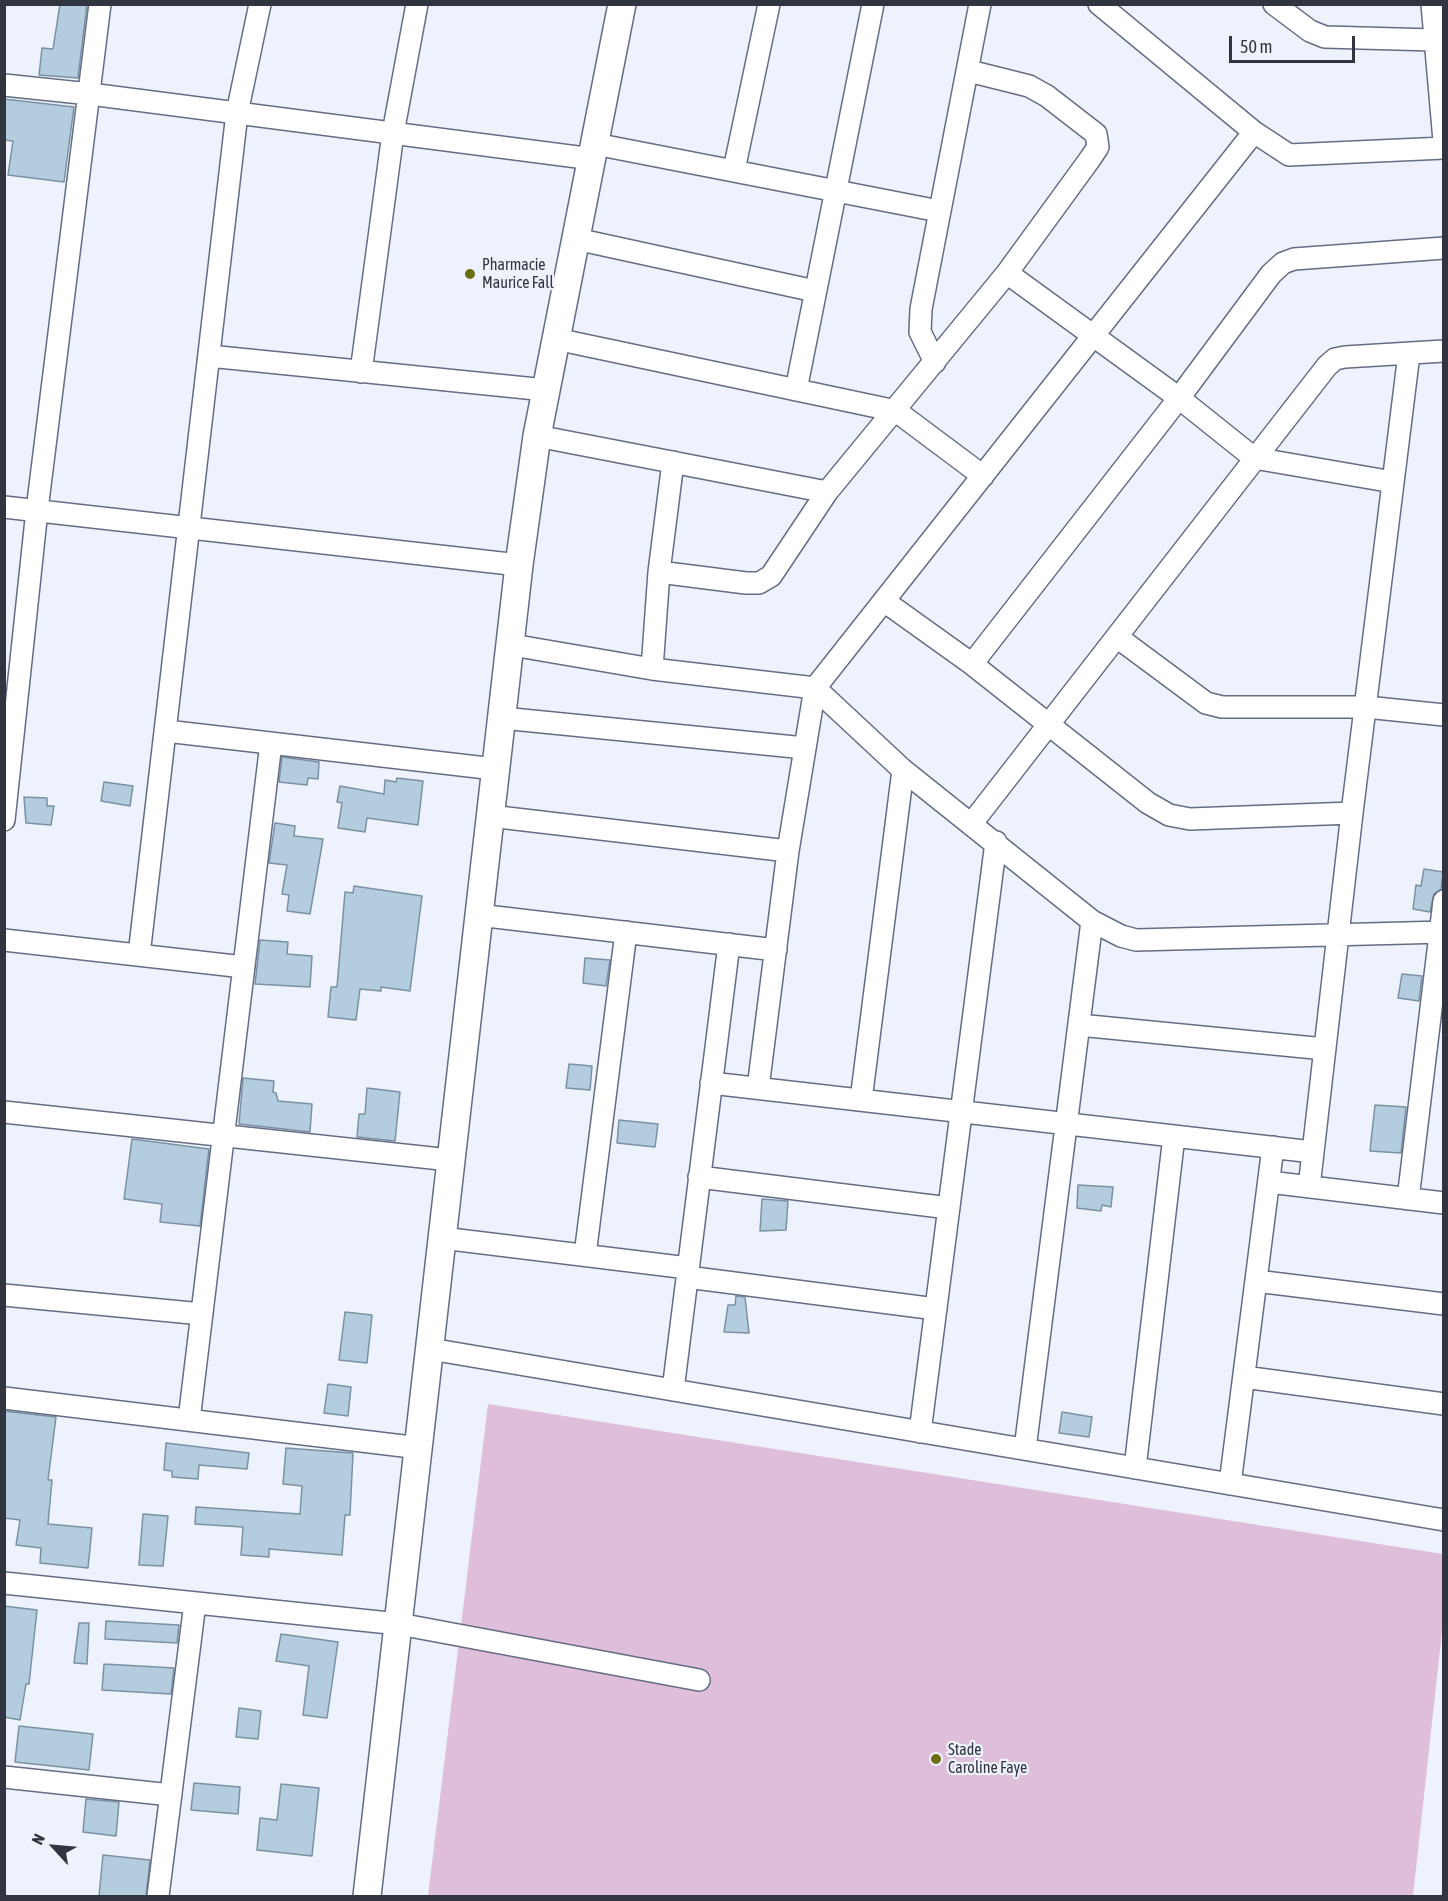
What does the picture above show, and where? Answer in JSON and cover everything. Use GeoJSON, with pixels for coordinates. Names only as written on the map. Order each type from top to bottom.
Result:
{"type":"FeatureCollection","features":[{"type":"Feature","properties":{"kind":"main road"},"geometry":{"type":"LineString","coordinates":[[367,1896],[420,1448],[478,915],[512,645],[519,565],[537,436],[622,4]]}},
{"type":"Feature","properties":{"kind":"street"},"geometry":{"type":"LineString","coordinates":[[4,820],[37,510],[100,4]]}},
{"type":"Feature","properties":{"kind":"street"},"geometry":{"type":"LineString","coordinates":[[139,955],[237,113],[260,4]]}},
{"type":"Feature","properties":{"kind":"street"},"geometry":{"type":"LineString","coordinates":[[361,372],[393,133],[417,4]]}},
{"type":"Feature","properties":{"kind":"street"},"geometry":{"type":"LineString","coordinates":[[734,170],[769,4]]}},
{"type":"Feature","properties":{"kind":"street"},"geometry":{"type":"LineString","coordinates":[[795,390],[873,4]]}},
{"type":"Feature","properties":{"kind":"street"},"geometry":{"type":"LineString","coordinates":[[935,362],[920,332],[921,309],[969,71],[980,4]]}},
{"type":"Feature","properties":{"kind":"street"},"geometry":{"type":"LineString","coordinates":[[1099,4],[1254,132],[1289,155],[1443,148]]}},
{"type":"Feature","properties":{"kind":"street"},"geometry":{"type":"LineString","coordinates":[[1274,4],[1310,31],[1325,37],[1434,40]]}},
{"type":"Feature","properties":{"kind":"street"},"geometry":{"type":"LineString","coordinates":[[1432,4],[1443,141]]}},
{"type":"Feature","properties":{"kind":"street"},"geometry":{"type":"LineString","coordinates":[[659,572],[759,583],[771,576],[827,492],[896,411],[1007,273],[1098,147],[1096,134],[1047,96],[1029,86],[969,71]]}},
{"type":"Feature","properties":{"kind":"street"},"geometry":{"type":"LineString","coordinates":[[4,85],[393,133],[594,151],[734,170],[939,211]]}},
{"type":"Feature","properties":{"kind":"street"},"geometry":{"type":"LineString","coordinates":[[758,1088],[788,851],[815,688],[1254,132]]}},
{"type":"Feature","properties":{"kind":"street"},"geometry":{"type":"LineString","coordinates":[[576,240],[815,291]]}},
{"type":"Feature","properties":{"kind":"street"},"geometry":{"type":"LineString","coordinates":[[972,664],[1179,398],[1271,274],[1283,263],[1294,259],[1443,248]]}},
{"type":"Feature","properties":{"kind":"street"},"geometry":{"type":"LineString","coordinates":[[1007,273],[1095,335],[1254,458],[1393,482]]}},
{"type":"Feature","properties":{"kind":"street"},"geometry":{"type":"LineString","coordinates":[[556,339],[896,411],[983,476]]}},
{"type":"Feature","properties":{"kind":"street"},"geometry":{"type":"LineString","coordinates":[[972,824],[1254,458],[1335,359],[1443,351]]}},
{"type":"Feature","properties":{"kind":"street"},"geometry":{"type":"LineString","coordinates":[[1310,1187],[1352,813],[1409,354]]}},
{"type":"Feature","properties":{"kind":"street"},"geometry":{"type":"LineString","coordinates":[[209,356],[546,390]]}},
{"type":"Feature","properties":{"kind":"street"},"geometry":{"type":"LineString","coordinates":[[537,436],[827,492]]}},
{"type":"Feature","properties":{"kind":"street"},"geometry":{"type":"LineString","coordinates":[[652,669],[659,572],[674,462]]}},
{"type":"Feature","properties":{"kind":"street"},"geometry":{"type":"LineString","coordinates":[[4,507],[519,565]]}},
{"type":"Feature","properties":{"kind":"street"},"geometry":{"type":"LineString","coordinates":[[884,601],[972,664],[1148,803],[1169,815],[1190,819],[1352,813]]}},
{"type":"Feature","properties":{"kind":"street"},"geometry":{"type":"LineString","coordinates":[[1117,637],[1206,703],[1222,707],[1366,707],[1443,715]]}},
{"type":"Feature","properties":{"kind":"street"},"geometry":{"type":"LineString","coordinates":[[512,645],[652,669],[815,688],[903,770],[1092,921],[1121,936],[1136,940],[1442,932]]}},
{"type":"Feature","properties":{"kind":"street"},"geometry":{"type":"LineString","coordinates":[[502,718],[805,748]]}},
{"type":"Feature","properties":{"kind":"street"},"geometry":{"type":"LineString","coordinates":[[166,731],[495,769]]}},
{"type":"Feature","properties":{"kind":"street"},"geometry":{"type":"LineString","coordinates":[[189,1420],[271,743]]}},
{"type":"Feature","properties":{"kind":"street"},"geometry":{"type":"LineString","coordinates":[[861,1100],[903,770]]}},
{"type":"Feature","properties":{"kind":"street"},"geometry":{"type":"LineString","coordinates":[[490,816],[788,851]]}},
{"type":"Feature","properties":{"kind":"street"},"geometry":{"type":"LineString","coordinates":[[920,1432],[996,842]]}},
{"type":"Feature","properties":{"kind":"street"},"geometry":{"type":"LineString","coordinates":[[1408,1199],[1442,932],[1443,901]]}},
{"type":"Feature","properties":{"kind":"street"},"geometry":{"type":"LineString","coordinates":[[478,915],[776,950]]}},
{"type":"Feature","properties":{"kind":"street"},"geometry":{"type":"LineString","coordinates":[[1025,1449],[1092,921]]}},
{"type":"Feature","properties":{"kind":"street"},"geometry":{"type":"LineString","coordinates":[[585,1255],[626,932]]}},
{"type":"Feature","properties":{"kind":"street"},"geometry":{"type":"LineString","coordinates":[[4,940],[244,967]]}},
{"type":"Feature","properties":{"kind":"street"},"geometry":{"type":"LineString","coordinates":[[673,1390],[729,944]]}},
{"type":"Feature","properties":{"kind":"street"},"geometry":{"type":"LineString","coordinates":[[1079,1025],[1325,1049]]}},
{"type":"Feature","properties":{"kind":"street"},"geometry":{"type":"LineString","coordinates":[[711,1083],[1313,1152]]}},
{"type":"Feature","properties":{"kind":"street"},"geometry":{"type":"LineString","coordinates":[[4,1112],[450,1160]]}},
{"type":"Feature","properties":{"kind":"street"},"geometry":{"type":"LineString","coordinates":[[1135,1468],[1173,1136]]}},
{"type":"Feature","properties":{"kind":"street"},"geometry":{"type":"LineString","coordinates":[[1230,1484],[1273,1147]]}},
{"type":"Feature","properties":{"kind":"street"},"geometry":{"type":"LineString","coordinates":[[699,1178],[949,1208]]}},
{"type":"Feature","properties":{"kind":"street"},"geometry":{"type":"LineString","coordinates":[[1269,1182],[1443,1203]]}},
{"type":"Feature","properties":{"kind":"street"},"geometry":{"type":"LineString","coordinates":[[442,1238],[585,1255],[688,1273],[936,1309]]}},
{"type":"Feature","properties":{"kind":"street"},"geometry":{"type":"LineString","coordinates":[[1256,1281],[1443,1304]]}},
{"type":"Feature","properties":{"kind":"street"},"geometry":{"type":"LineString","coordinates":[[4,1295],[202,1314]]}},
{"type":"Feature","properties":{"kind":"street"},"geometry":{"type":"LineString","coordinates":[[430,1349],[1443,1520]]}},
{"type":"Feature","properties":{"kind":"street"},"geometry":{"type":"LineString","coordinates":[[1244,1377],[1443,1404]]}},
{"type":"Feature","properties":{"kind":"street"},"geometry":{"type":"LineString","coordinates":[[4,1398],[420,1448]]}},
{"type":"Feature","properties":{"kind":"street"},"geometry":{"type":"LineString","coordinates":[[4,1583],[399,1624],[699,1680]]}},
{"type":"Feature","properties":{"kind":"street"},"geometry":{"type":"LineString","coordinates":[[158,1896],[195,1603]]}},
{"type":"Feature","properties":{"kind":"street"},"geometry":{"type":"LineString","coordinates":[[4,1777],[171,1795]]}},
{"type":"Feature","properties":{"kind":"shaded area","name":"Stade Caroline Faye"},"geometry":{"type":"Polygon","coordinates":[[[488,1404],[1443,1554],[1443,1622],[1413,1896],[428,1896],[488,1404]]]}},
{"type":"Feature","properties":{"kind":"building"},"geometry":{"type":"Polygon","coordinates":[[[60,4],[87,4],[78,78],[39,75],[42,48],[53,49],[60,4]]]}},
{"type":"Feature","properties":{"kind":"building"},"geometry":{"type":"Polygon","coordinates":[[[4,99],[74,107],[64,182],[8,175],[13,141],[4,140],[4,99]]]}},
{"type":"Feature","properties":{"kind":"building"},"geometry":{"type":"Polygon","coordinates":[[[282,757],[319,762],[318,779],[308,778],[307,785],[279,782],[282,757]]]}},
{"type":"Feature","properties":{"kind":"building"},"geometry":{"type":"Polygon","coordinates":[[[397,778],[423,781],[418,825],[367,818],[365,832],[338,828],[342,803],[337,802],[340,786],[384,794],[385,780],[396,782],[397,778]]]}},
{"type":"Feature","properties":{"kind":"building"},"geometry":{"type":"Polygon","coordinates":[[[104,782],[133,786],[130,806],[101,801],[104,782]]]}},
{"type":"Feature","properties":{"kind":"building"},"geometry":{"type":"Polygon","coordinates":[[[24,797],[47,798],[47,806],[54,806],[51,825],[26,823],[24,797]]]}},
{"type":"Feature","properties":{"kind":"building"},"geometry":{"type":"Polygon","coordinates":[[[275,823],[295,826],[294,836],[323,839],[310,914],[287,911],[289,895],[282,894],[287,865],[269,863],[275,823]]]}},
{"type":"Feature","properties":{"kind":"building"},"geometry":{"type":"Polygon","coordinates":[[[1424,869],[1443,872],[1441,889],[1434,894],[1430,912],[1413,909],[1416,885],[1421,886],[1424,869]]]}},
{"type":"Feature","properties":{"kind":"building"},"geometry":{"type":"Polygon","coordinates":[[[354,886],[422,896],[410,991],[381,987],[381,991],[360,989],[356,1020],[328,1017],[331,987],[337,987],[345,892],[353,893],[354,886]]]}},
{"type":"Feature","properties":{"kind":"building"},"geometry":{"type":"Polygon","coordinates":[[[260,940],[288,942],[287,954],[312,956],[310,987],[255,984],[260,940]]]}},
{"type":"Feature","properties":{"kind":"building"},"geometry":{"type":"Polygon","coordinates":[[[585,958],[610,960],[606,986],[583,983],[585,958]]]}},
{"type":"Feature","properties":{"kind":"building"},"geometry":{"type":"Polygon","coordinates":[[[1402,974],[1422,976],[1419,1001],[1398,998],[1402,974]]]}},
{"type":"Feature","properties":{"kind":"building"},"geometry":{"type":"Polygon","coordinates":[[[569,1064],[592,1066],[590,1090],[566,1088],[569,1064]]]}},
{"type":"Feature","properties":{"kind":"building"},"geometry":{"type":"Polygon","coordinates":[[[243,1078],[274,1081],[273,1092],[276,1093],[278,1101],[312,1104],[310,1132],[239,1124],[243,1078]]]}},
{"type":"Feature","properties":{"kind":"building"},"geometry":{"type":"Polygon","coordinates":[[[367,1088],[400,1092],[395,1141],[357,1137],[359,1114],[365,1114],[367,1088]]]}},
{"type":"Feature","properties":{"kind":"building"},"geometry":{"type":"Polygon","coordinates":[[[1375,1105],[1406,1107],[1401,1153],[1370,1151],[1375,1105]]]}},
{"type":"Feature","properties":{"kind":"building"},"geometry":{"type":"Polygon","coordinates":[[[619,1120],[658,1124],[655,1147],[617,1143],[619,1120]]]}},
{"type":"Feature","properties":{"kind":"building"},"geometry":{"type":"Polygon","coordinates":[[[132,1139],[209,1149],[200,1226],[160,1222],[162,1204],[124,1199],[132,1139]]]}},
{"type":"Feature","properties":{"kind":"building"},"geometry":{"type":"Polygon","coordinates":[[[1078,1185],[1113,1187],[1111,1207],[1102,1205],[1101,1211],[1077,1208],[1078,1185]]]}},
{"type":"Feature","properties":{"kind":"building"},"geometry":{"type":"Polygon","coordinates":[[[762,1199],[788,1201],[786,1230],[760,1231],[762,1199]]]}},
{"type":"Feature","properties":{"kind":"building"},"geometry":{"type":"Polygon","coordinates":[[[736,1296],[745,1297],[749,1333],[724,1332],[728,1305],[735,1305],[736,1296]]]}},
{"type":"Feature","properties":{"kind":"building"},"geometry":{"type":"Polygon","coordinates":[[[345,1312],[372,1315],[367,1363],[339,1360],[345,1312]]]}},
{"type":"Feature","properties":{"kind":"building"},"geometry":{"type":"Polygon","coordinates":[[[328,1384],[351,1387],[348,1416],[324,1413],[328,1384]]]}},
{"type":"Feature","properties":{"kind":"building"},"geometry":{"type":"Polygon","coordinates":[[[4,1411],[56,1417],[48,1480],[52,1480],[48,1524],[92,1528],[88,1568],[40,1563],[41,1548],[16,1545],[20,1520],[4,1518],[4,1411]]]}},
{"type":"Feature","properties":{"kind":"building"},"geometry":{"type":"Polygon","coordinates":[[[1062,1412],[1092,1417],[1089,1437],[1059,1433],[1062,1412]]]}},
{"type":"Feature","properties":{"kind":"building"},"geometry":{"type":"Polygon","coordinates":[[[166,1443],[249,1453],[247,1469],[199,1465],[198,1479],[172,1477],[172,1471],[164,1470],[166,1443]]]}},
{"type":"Feature","properties":{"kind":"building"},"geometry":{"type":"Polygon","coordinates":[[[286,1448],[353,1453],[350,1515],[345,1515],[342,1555],[269,1549],[269,1557],[241,1555],[243,1527],[195,1524],[196,1507],[300,1514],[302,1486],[283,1484],[286,1448]]]}},
{"type":"Feature","properties":{"kind":"building"},"geometry":{"type":"Polygon","coordinates":[[[143,1514],[168,1516],[163,1566],[139,1565],[143,1514]]]}},
{"type":"Feature","properties":{"kind":"building"},"geometry":{"type":"Polygon","coordinates":[[[4,1606],[37,1610],[29,1684],[26,1684],[20,1720],[4,1717],[4,1606]]]}},
{"type":"Feature","properties":{"kind":"building"},"geometry":{"type":"Polygon","coordinates":[[[106,1621],[179,1625],[177,1643],[105,1639],[106,1621]]]}},
{"type":"Feature","properties":{"kind":"building"},"geometry":{"type":"Polygon","coordinates":[[[79,1623],[89,1623],[87,1664],[74,1663],[79,1623]]]}},
{"type":"Feature","properties":{"kind":"building"},"geometry":{"type":"Polygon","coordinates":[[[281,1634],[338,1642],[327,1718],[303,1715],[309,1666],[276,1661],[281,1634]]]}},
{"type":"Feature","properties":{"kind":"building"},"geometry":{"type":"Polygon","coordinates":[[[104,1664],[174,1668],[171,1694],[102,1690],[104,1664]]]}},
{"type":"Feature","properties":{"kind":"building"},"geometry":{"type":"Polygon","coordinates":[[[239,1708],[261,1711],[258,1739],[236,1737],[239,1708]]]}},
{"type":"Feature","properties":{"kind":"building"},"geometry":{"type":"Polygon","coordinates":[[[19,1726],[93,1734],[89,1770],[15,1762],[19,1726]]]}},
{"type":"Feature","properties":{"kind":"building"},"geometry":{"type":"Polygon","coordinates":[[[194,1783],[240,1787],[238,1814],[191,1810],[194,1783]]]}},
{"type":"Feature","properties":{"kind":"building"},"geometry":{"type":"Polygon","coordinates":[[[281,1784],[319,1788],[312,1856],[257,1850],[260,1818],[277,1820],[281,1784]]]}},
{"type":"Feature","properties":{"kind":"building"},"geometry":{"type":"Polygon","coordinates":[[[86,1799],[119,1802],[116,1836],[83,1832],[86,1799]]]}},
{"type":"Feature","properties":{"kind":"building"},"geometry":{"type":"Polygon","coordinates":[[[103,1855],[150,1860],[146,1896],[99,1896],[103,1855]]]}},
{"type":"Feature","properties":{"kind":"place","name":"Pharmacie Maurice Fall"},"geometry":{"type":"Point","coordinates":[470,274]}},
{"type":"Feature","properties":{"kind":"place","name":"Stade Caroline Faye"},"geometry":{"type":"Point","coordinates":[936,1759]}}]}
